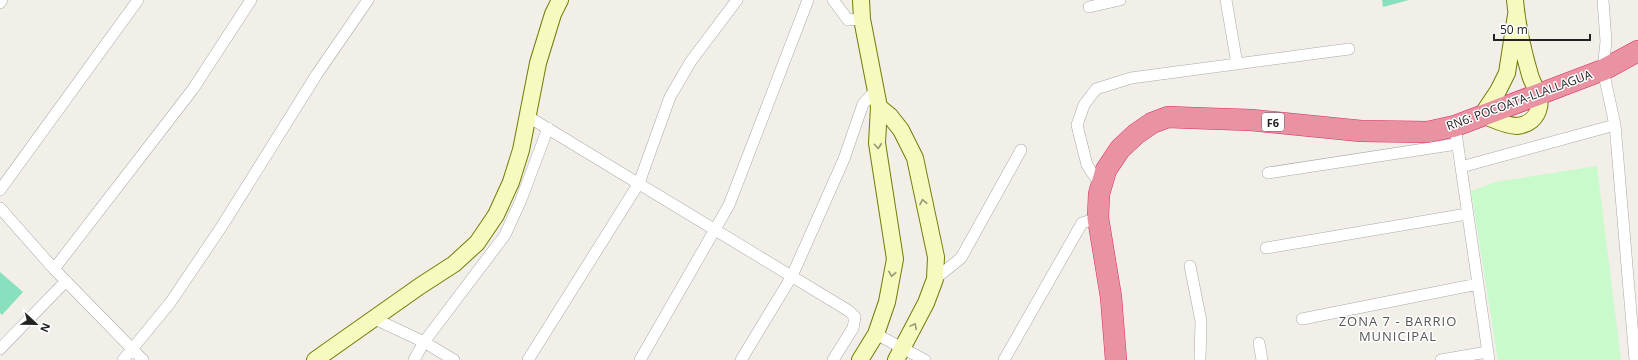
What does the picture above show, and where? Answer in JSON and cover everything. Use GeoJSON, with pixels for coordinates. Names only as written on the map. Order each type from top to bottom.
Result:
{"type":"FeatureCollection","features":[{"type":"Feature","properties":{"kind":"highway","name":"RN6: POCOATA-LLALLAGUA"},"geometry":{"type":"LineString","coordinates":[[1116,360],[1111,297],[1098,218],[1099,194],[1106,170],[1120,149],[1136,134],[1152,123],[1168,117],[1251,120],[1361,131],[1428,132],[1456,135],[1495,100],[1541,92],[1603,70],[1638,51]]}},
{"type":"Feature","properties":{"kind":"street"},"geometry":{"type":"LineString","coordinates":[[0,190],[138,0]]}},
{"type":"Feature","properties":{"kind":"street"},"geometry":{"type":"LineString","coordinates":[[54,268],[193,89],[251,0]]}},
{"type":"Feature","properties":{"kind":"street"},"geometry":{"type":"LineString","coordinates":[[123,360],[170,303],[222,226],[317,74],[368,0]]}},
{"type":"Feature","properties":{"kind":"street"},"geometry":{"type":"LineString","coordinates":[[315,360],[420,286],[454,264],[477,243],[496,215],[511,182],[521,150],[538,63],[553,14],[560,0]]}},
{"type":"Feature","properties":{"kind":"street"},"geometry":{"type":"LineString","coordinates":[[528,360],[639,182],[670,97],[691,62],[738,0]]}},
{"type":"Feature","properties":{"kind":"street"},"geometry":{"type":"LineString","coordinates":[[640,360],[729,205],[808,0]]}},
{"type":"Feature","properties":{"kind":"street"},"geometry":{"type":"LineString","coordinates":[[833,0],[848,20],[862,20]]}},
{"type":"Feature","properties":{"kind":"street"},"geometry":{"type":"LineString","coordinates":[[860,360],[876,334],[887,302],[895,259],[877,143],[879,107],[862,20],[861,0]]}},
{"type":"Feature","properties":{"kind":"street"},"geometry":{"type":"LineString","coordinates":[[1089,7],[1120,0]]}},
{"type":"Feature","properties":{"kind":"street"},"geometry":{"type":"LineString","coordinates":[[1226,0],[1237,64]]}},
{"type":"Feature","properties":{"kind":"street"},"geometry":{"type":"LineString","coordinates":[[1603,0],[1606,41],[1603,70],[1615,125],[1635,360]]}},
{"type":"Feature","properties":{"kind":"street"},"geometry":{"type":"LineString","coordinates":[[1516,8],[1541,92],[1534,118],[1526,124],[1517,126],[1508,122],[1501,116],[1495,100],[1507,73],[1516,8]]}},
{"type":"Feature","properties":{"kind":"street"},"geometry":{"type":"LineString","coordinates":[[1101,186],[1087,165],[1077,125],[1084,105],[1096,89],[1131,78],[1349,49]]}},
{"type":"Feature","properties":{"kind":"street"},"geometry":{"type":"LineString","coordinates":[[741,360],[792,276],[844,159],[863,104],[876,90]]}},
{"type":"Feature","properties":{"kind":"street"},"geometry":{"type":"LineString","coordinates":[[879,107],[890,116],[901,130],[915,158],[936,257],[935,279],[926,303],[899,354]]}},
{"type":"Feature","properties":{"kind":"street"},"geometry":{"type":"LineString","coordinates":[[527,116],[639,182],[849,311],[855,317],[853,328],[833,360]]}},
{"type":"Feature","properties":{"kind":"street"},"geometry":{"type":"LineString","coordinates":[[1460,167],[1615,125]]}},
{"type":"Feature","properties":{"kind":"street"},"geometry":{"type":"LineString","coordinates":[[414,360],[424,342],[504,235],[521,200],[548,128]]}},
{"type":"Feature","properties":{"kind":"street"},"geometry":{"type":"LineString","coordinates":[[1268,173],[1456,135],[1488,356],[1441,360]]}},
{"type":"Feature","properties":{"kind":"street"},"geometry":{"type":"LineString","coordinates":[[935,279],[961,258],[1021,150]]}},
{"type":"Feature","properties":{"kind":"street"},"geometry":{"type":"LineString","coordinates":[[0,208],[66,281],[143,360]]}},
{"type":"Feature","properties":{"kind":"street"},"geometry":{"type":"LineString","coordinates":[[1266,248],[1467,214]]}},
{"type":"Feature","properties":{"kind":"street"},"geometry":{"type":"LineString","coordinates":[[1004,360],[1082,223],[1098,218]]}},
{"type":"Feature","properties":{"kind":"street"},"geometry":{"type":"LineString","coordinates":[[1190,266],[1201,320],[1200,360]]}},
{"type":"Feature","properties":{"kind":"street"},"geometry":{"type":"LineString","coordinates":[[0,349],[66,281]]}},
{"type":"Feature","properties":{"kind":"street"},"geometry":{"type":"LineString","coordinates":[[1302,319],[1478,284]]}},
{"type":"Feature","properties":{"kind":"street"},"geometry":{"type":"LineString","coordinates":[[375,319],[424,342],[454,360]]}},
{"type":"Feature","properties":{"kind":"street"},"geometry":{"type":"LineString","coordinates":[[876,334],[899,354],[925,360]]}},
{"type":"Feature","properties":{"kind":"street"},"geometry":{"type":"LineString","coordinates":[[1259,342],[1262,360]]}},
{"type":"Feature","properties":{"kind":"green space"},"geometry":{"type":"Polygon","coordinates":[[[1382,0],[1409,0],[1383,7],[1382,0]]]}},
{"type":"Feature","properties":{"kind":"green space"},"geometry":{"type":"Polygon","coordinates":[[[1597,166],[1621,360],[1498,360],[1471,191],[1496,182],[1597,166]]]}},
{"type":"Feature","properties":{"kind":"green space"},"geometry":{"type":"Polygon","coordinates":[[[0,272],[23,292],[2,315],[0,313],[0,272]]]}},
{"type":"Feature","properties":{"kind":"district","name":"ZONA 7 - BARRIO MUNICIPAL"},"geometry":{"type":"Point","coordinates":[1398,328]}}]}
